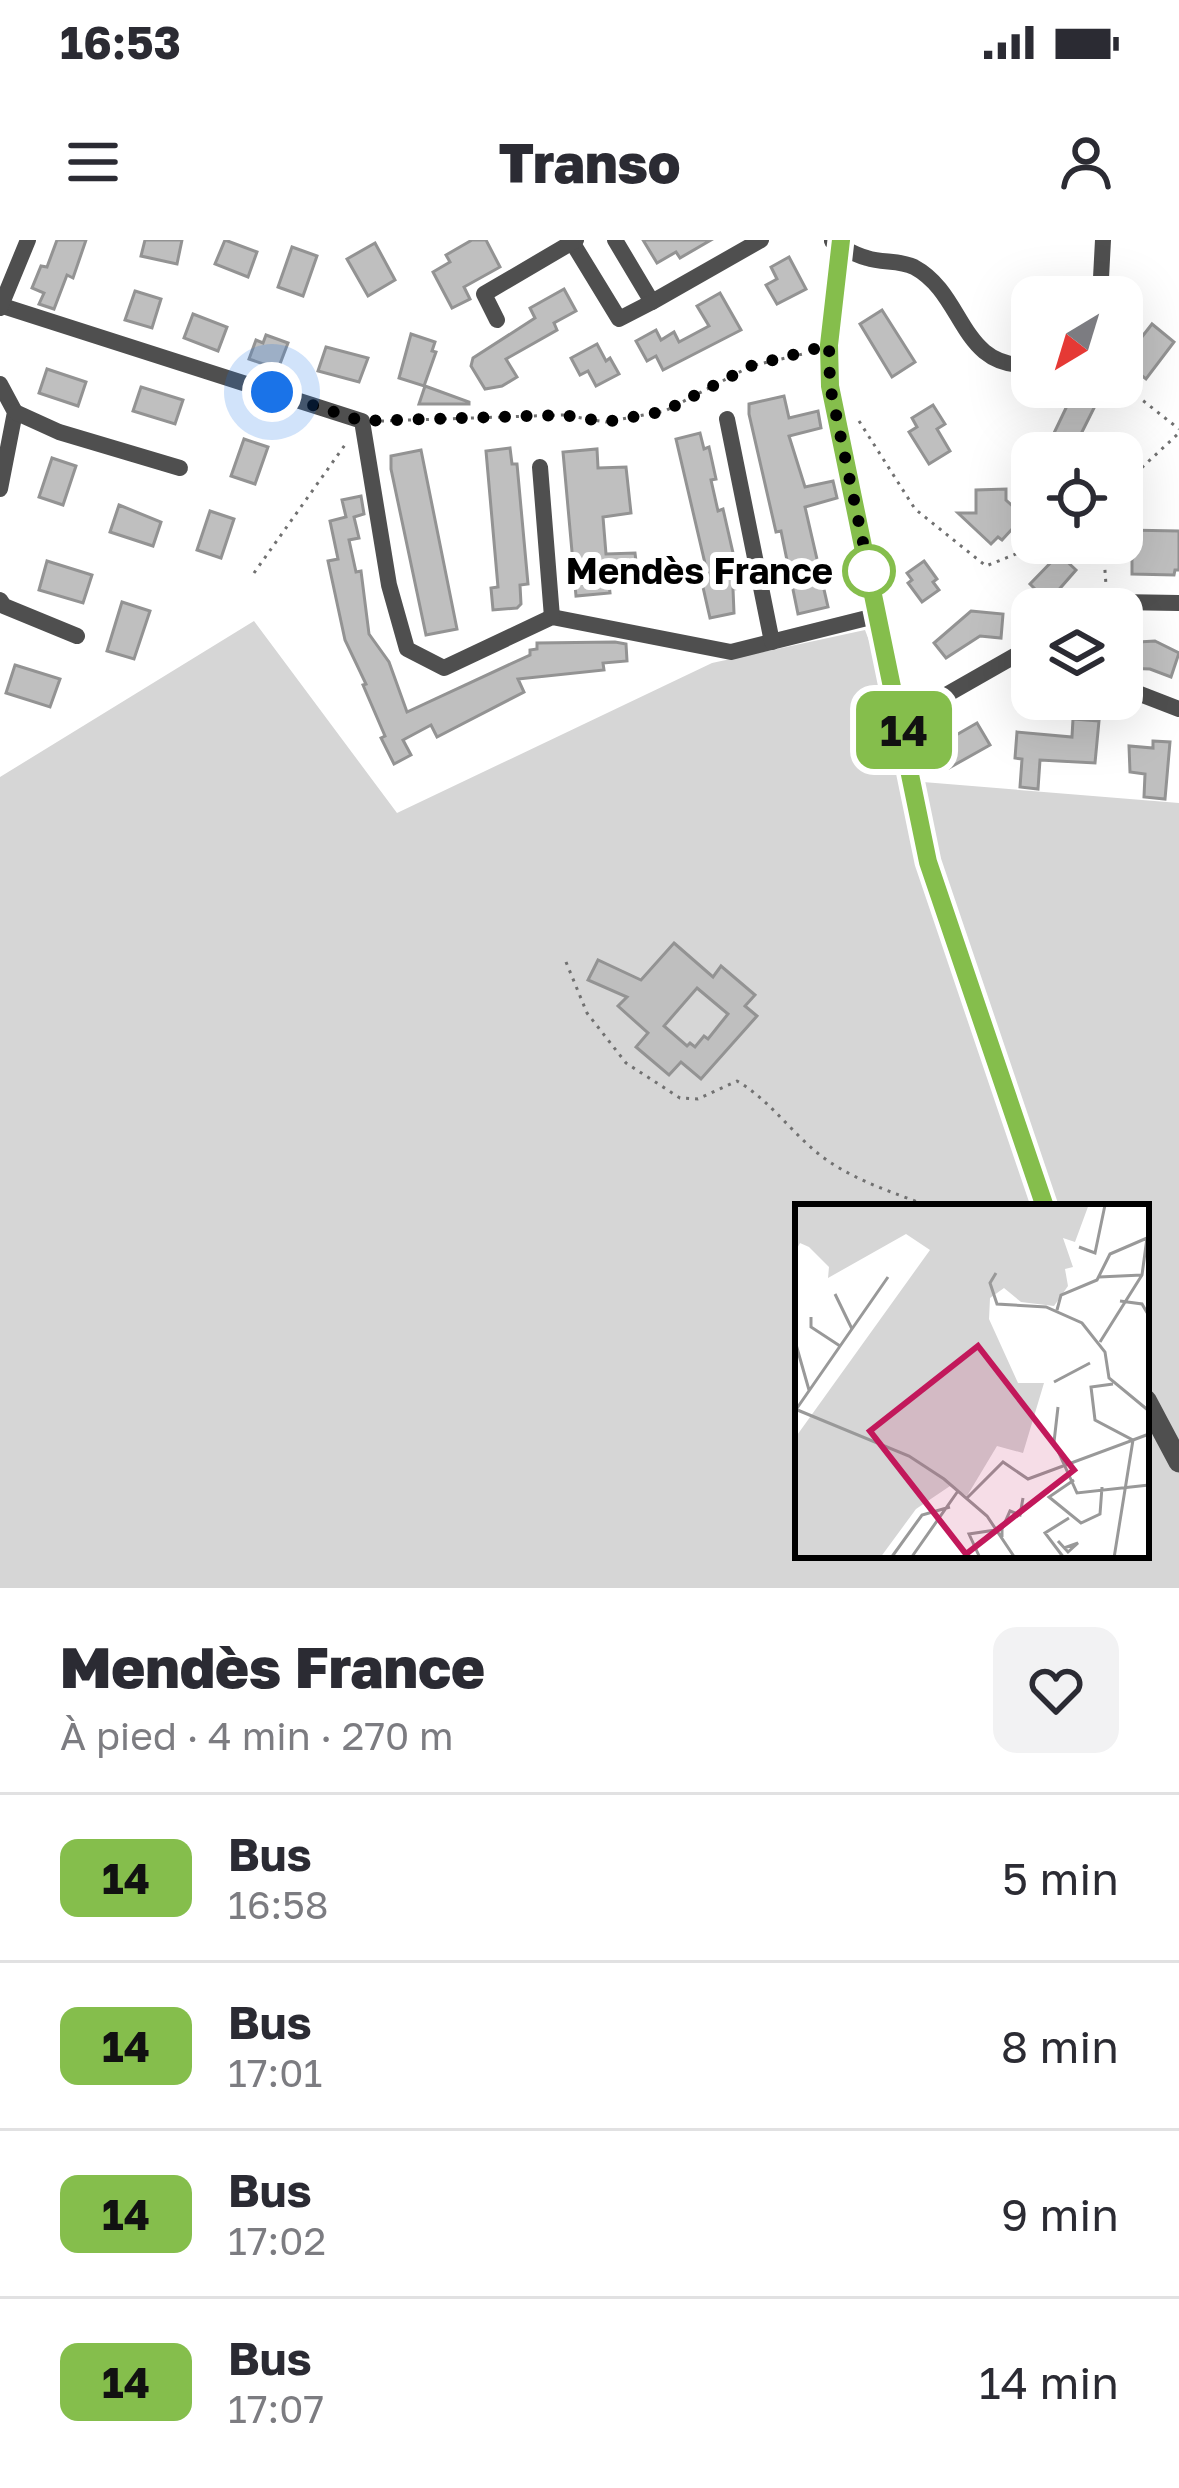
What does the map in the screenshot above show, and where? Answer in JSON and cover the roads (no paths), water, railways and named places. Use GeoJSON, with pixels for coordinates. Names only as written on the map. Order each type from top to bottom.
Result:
{"type":"FeatureCollection","features":[{"type":"Feature","properties":{"kind":"street"},"geometry":{"type":"LineString","coordinates":[[28,240],[0,306],[362,421],[389,585],[407,649],[444,668],[552,617],[731,652],[879,615]]}},
{"type":"Feature","properties":{"kind":"street"},"geometry":{"type":"LineString","coordinates":[[615,240],[652,302]]}},
{"type":"Feature","properties":{"kind":"street"},"geometry":{"type":"LineString","coordinates":[[497,320],[484,294],[574,241],[620,319],[760,240]]}},
{"type":"Feature","properties":{"kind":"street"},"geometry":{"type":"LineString","coordinates":[[1101,276],[1102,240]]}},
{"type":"Feature","properties":{"kind":"street"},"geometry":{"type":"LineString","coordinates":[[1011,366],[975,346],[936,283],[910,265],[868,259],[837,242],[830,386],[928,862],[1044,1204]]}},
{"type":"Feature","properties":{"kind":"street"},"geometry":{"type":"LineString","coordinates":[[0,384],[15,412],[59,432],[180,468]]}},
{"type":"Feature","properties":{"kind":"street"},"geometry":{"type":"LineString","coordinates":[[1,477],[15,412]]}},
{"type":"Feature","properties":{"kind":"street"},"geometry":{"type":"LineString","coordinates":[[727,419],[772,642]]}},
{"type":"Feature","properties":{"kind":"street"},"geometry":{"type":"LineString","coordinates":[[540,467],[552,617]]}},
{"type":"Feature","properties":{"kind":"street"},"geometry":{"type":"LineString","coordinates":[[0,601],[77,635]]}},
{"type":"Feature","properties":{"kind":"street"},"geometry":{"type":"LineString","coordinates":[[1143,602],[1179,603]]}},
{"type":"Feature","properties":{"kind":"street"},"geometry":{"type":"LineString","coordinates":[[900,712],[925,707],[1011,658]]}},
{"type":"Feature","properties":{"kind":"street"},"geometry":{"type":"LineString","coordinates":[[1143,696],[1179,709]]}},
{"type":"Feature","properties":{"kind":"street"},"geometry":{"type":"LineString","coordinates":[[1149,1406],[1179,1462]]}},
{"type":"Feature","properties":{"kind":"place","name":"Mendès France"},"geometry":{"type":"Point","coordinates":[869,571]}}]}
